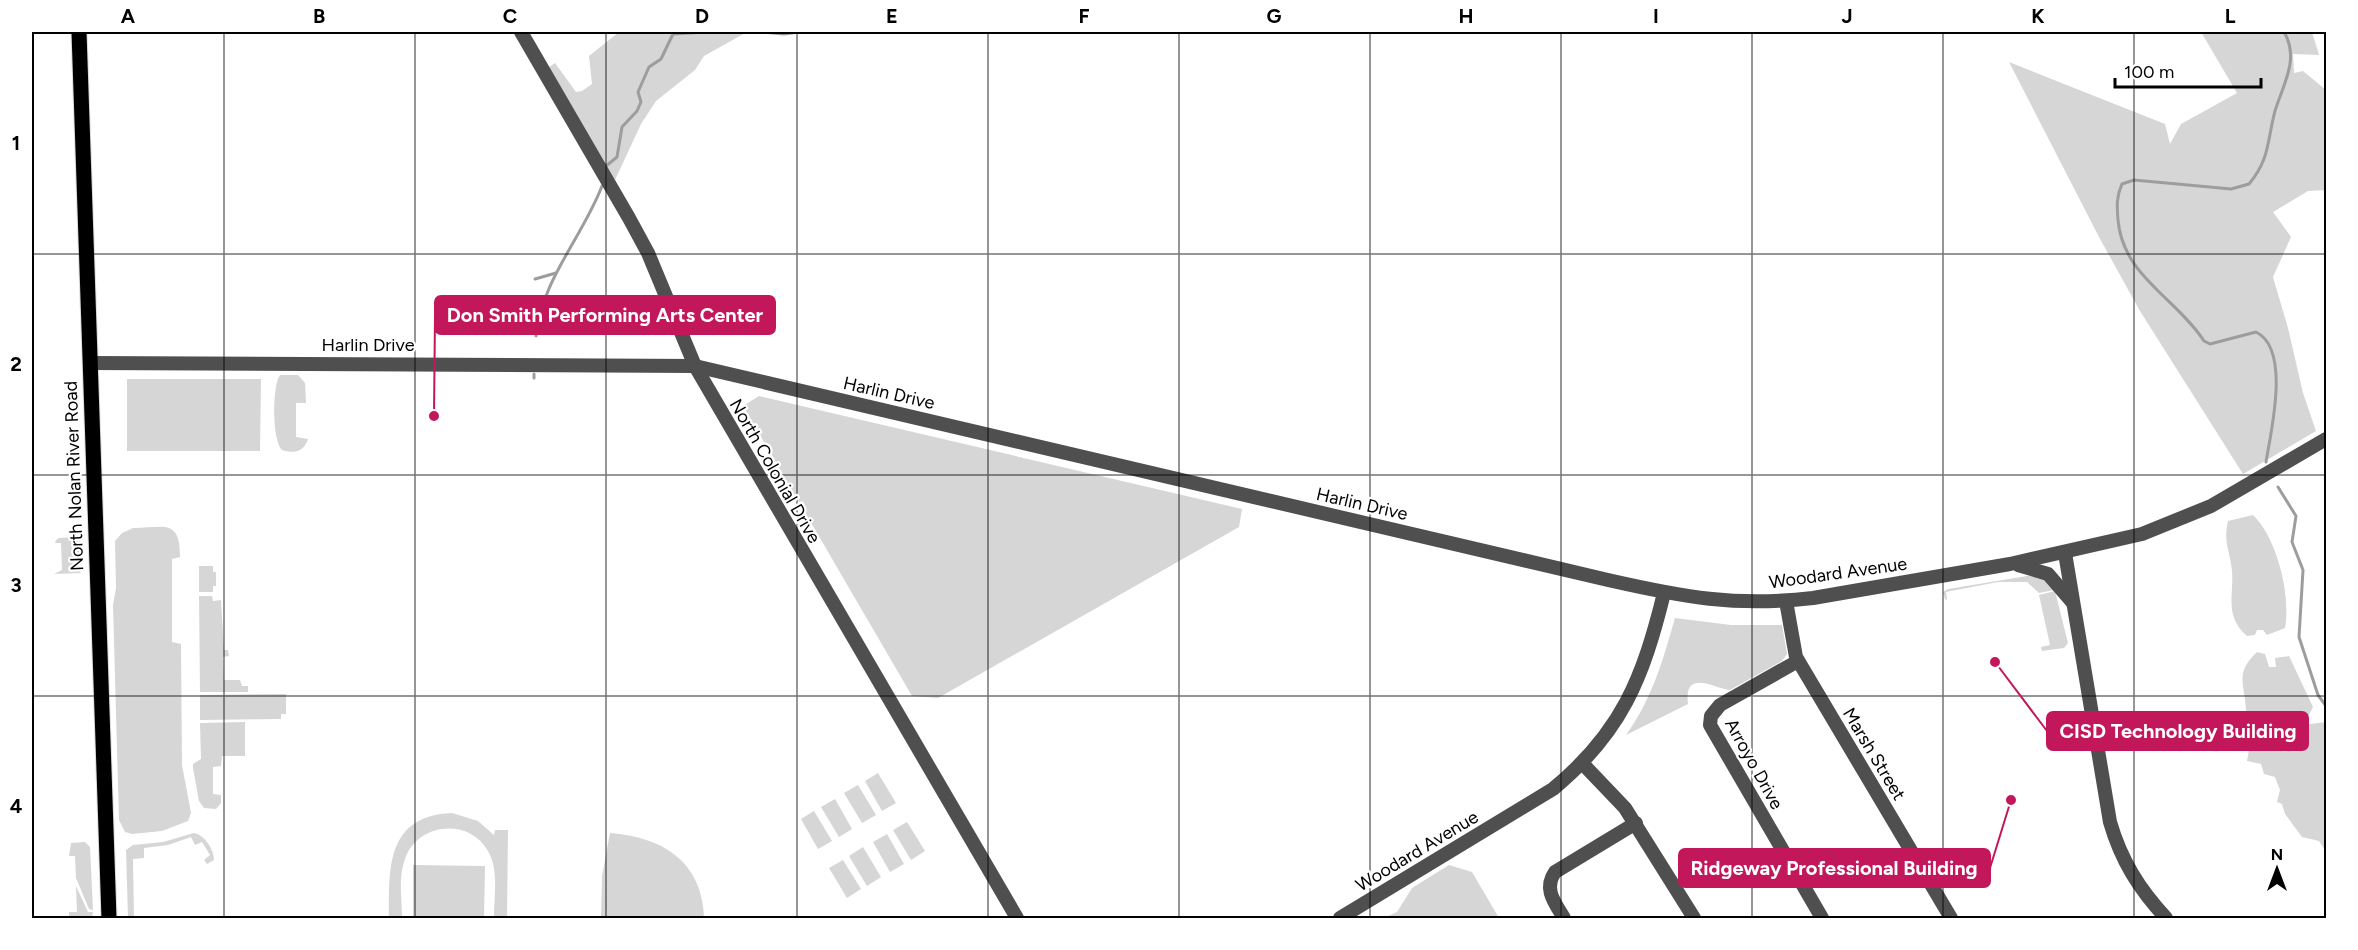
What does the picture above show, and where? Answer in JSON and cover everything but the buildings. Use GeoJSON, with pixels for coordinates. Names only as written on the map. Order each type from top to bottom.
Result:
{"type":"FeatureCollection","features":[{"type":"Feature","properties":{"kind":"main road","name":"North Nolan River Road"},"geometry":{"type":"LineString","coordinates":[[79,32],[108,918]]}},
{"type":"Feature","properties":{"kind":"street","name":"North Colonial Drive"},"geometry":{"type":"LineString","coordinates":[[521,32],[630,218],[648,253],[695,366],[770,500],[1017,918]]}},
{"type":"Feature","properties":{"kind":"street","name":"Harlin Drive"},"geometry":{"type":"LineString","coordinates":[[90,363],[695,366],[1664,593]]}},
{"type":"Feature","properties":{"kind":"street","name":"Woodard Avenue"},"geometry":{"type":"LineString","coordinates":[[1340,918],[1553,789],[1582,763],[1614,724],[1634,690],[1651,645],[1664,593],[1723,602],[1786,601],[2010,564],[2122,540],[2178,521],[2253,484],[2326,439]]}},
{"type":"Feature","properties":{"kind":"street"},"geometry":{"type":"LineString","coordinates":[[2065,553],[2076,608],[2104,797],[2116,842],[2138,887],[2166,918]]}},
{"type":"Feature","properties":{"kind":"street"},"geometry":{"type":"LineString","coordinates":[[2010,564],[2048,574],[2076,608]]}},
{"type":"Feature","properties":{"kind":"street","name":"Marsh Street"},"geometry":{"type":"LineString","coordinates":[[1786,601],[1792,644],[1798,661],[1948,915]]}},
{"type":"Feature","properties":{"kind":"street","name":"Arroyo Drive"},"geometry":{"type":"LineString","coordinates":[[1798,661],[1720,705],[1711,716],[1710,725],[1822,918]]}},
{"type":"Feature","properties":{"kind":"street"},"geometry":{"type":"LineString","coordinates":[[1582,763],[1625,808],[1636,823],[1694,918]]}},
{"type":"Feature","properties":{"kind":"street"},"geometry":{"type":"LineString","coordinates":[[1564,918],[1550,894],[1551,878],[1555,872],[1636,823]]}},
{"type":"Feature","properties":{"kind":"street"},"geometry":{"type":"LineString","coordinates":[[1933,918],[1948,915]]}},
{"type":"Feature","properties":{"kind":"shaded area"},"geometry":{"type":"Polygon","coordinates":[[[619,32],[747,32],[704,56],[695,70],[656,101],[641,124],[615,180],[549,67],[555,63],[576,92],[582,91],[592,84],[589,56],[619,32]]]}},
{"type":"Feature","properties":{"kind":"shaded area"},"geometry":{"type":"Polygon","coordinates":[[[2201,32],[2312,32],[2319,55],[2293,54],[2294,73],[2303,71],[2326,90],[2326,190],[2308,191],[2273,212],[2291,237],[2273,277],[2303,393],[2316,431],[2243,474],[2140,311],[2099,237],[2009,62],[2165,124],[2170,144],[2181,124],[2237,93],[2201,32]]]}},
{"type":"Feature","properties":{"kind":"shaded area"},"geometry":{"type":"Polygon","coordinates":[[[280,375],[298,375],[305,383],[306,403],[296,403],[296,437],[308,439],[304,447],[294,452],[282,450],[276,436],[274,401],[280,375]]]}},
{"type":"Feature","properties":{"kind":"shaded area"},"geometry":{"type":"Polygon","coordinates":[[[127,379],[261,379],[260,451],[127,451],[127,379]]]}},
{"type":"Feature","properties":{"kind":"shaded area"},"geometry":{"type":"Polygon","coordinates":[[[759,396],[1242,509],[1239,527],[938,698],[912,696],[743,406],[759,396]]]}},
{"type":"Feature","properties":{"kind":"shaded area"},"geometry":{"type":"Polygon","coordinates":[[[2253,515],[2262,525],[2275,552],[2284,584],[2286,615],[2285,628],[2267,635],[2263,630],[2257,630],[2255,635],[2247,636],[2235,621],[2233,613],[2232,571],[2226,535],[2228,521],[2253,515]]]}},
{"type":"Feature","properties":{"kind":"shaded area"},"geometry":{"type":"Polygon","coordinates":[[[133,528],[168,528],[177,536],[179,545],[180,557],[172,559],[172,642],[181,644],[182,765],[191,813],[188,821],[162,831],[132,834],[125,832],[119,820],[113,605],[116,588],[115,541],[122,533],[133,528]]]}},
{"type":"Feature","properties":{"kind":"shaded area"},"geometry":{"type":"Polygon","coordinates":[[[77,537],[80,542],[81,568],[78,564],[76,567],[81,573],[54,574],[62,570],[61,543],[55,543],[56,540],[77,537]]]}},
{"type":"Feature","properties":{"kind":"shaded area"},"geometry":{"type":"Polygon","coordinates":[[[199,566],[213,566],[213,572],[216,572],[216,586],[213,586],[213,592],[199,592],[199,566]]]}},
{"type":"Feature","properties":{"kind":"shaded area"},"geometry":{"type":"Polygon","coordinates":[[[2033,575],[2043,577],[2054,590],[2039,593],[2027,582],[1998,582],[1946,592],[1947,600],[1943,592],[1948,589],[2033,575]]]}},
{"type":"Feature","properties":{"kind":"shaded area"},"geometry":{"type":"Polygon","coordinates":[[[2055,591],[2068,643],[2064,648],[2042,651],[2041,647],[2050,645],[2039,595],[2055,591]]]}},
{"type":"Feature","properties":{"kind":"shaded area"},"geometry":{"type":"Polygon","coordinates":[[[199,596],[212,596],[213,601],[221,600],[224,650],[228,650],[229,656],[223,657],[224,680],[240,680],[242,686],[248,686],[248,692],[200,692],[199,596]]]}},
{"type":"Feature","properties":{"kind":"shaded area"},"geometry":{"type":"Polygon","coordinates":[[[1675,618],[1731,625],[1782,625],[1787,654],[1782,661],[1730,690],[1696,683],[1691,686],[1688,693],[1688,704],[1626,735],[1650,693],[1675,618]]]}},
{"type":"Feature","properties":{"kind":"shaded area"},"geometry":{"type":"Polygon","coordinates":[[[2257,652],[2265,654],[2269,667],[2276,667],[2275,658],[2289,656],[2313,707],[2304,725],[2326,722],[2326,852],[2319,841],[2302,837],[2285,814],[2282,804],[2277,802],[2280,790],[2275,777],[2264,774],[2261,764],[2247,761],[2251,739],[2244,739],[2243,735],[2246,715],[2242,679],[2245,667],[2257,652]]]}},
{"type":"Feature","properties":{"kind":"shaded area"},"geometry":{"type":"Polygon","coordinates":[[[286,694],[286,714],[281,714],[281,719],[200,720],[200,695],[286,694]]]}},
{"type":"Feature","properties":{"kind":"shaded area"},"geometry":{"type":"Polygon","coordinates":[[[245,722],[245,756],[222,756],[221,766],[213,767],[213,794],[221,795],[221,803],[216,809],[204,808],[199,801],[193,768],[193,764],[201,759],[200,723],[245,722]]]}},
{"type":"Feature","properties":{"kind":"shaded area"},"geometry":{"type":"Polygon","coordinates":[[[878,773],[896,803],[882,811],[865,781],[878,773]]]}},
{"type":"Feature","properties":{"kind":"shaded area"},"geometry":{"type":"Polygon","coordinates":[[[858,785],[876,815],[862,823],[844,793],[858,785]]]}},
{"type":"Feature","properties":{"kind":"shaded area"},"geometry":{"type":"Polygon","coordinates":[[[835,799],[852,829],[839,837],[821,807],[835,799]]]}},
{"type":"Feature","properties":{"kind":"shaded area"},"geometry":{"type":"Polygon","coordinates":[[[814,811],[832,841],[818,849],[801,819],[814,811]]]}},
{"type":"Feature","properties":{"kind":"shaded area"},"geometry":{"type":"Polygon","coordinates":[[[452,813],[478,821],[494,835],[495,830],[508,830],[507,918],[494,918],[495,875],[488,851],[469,833],[457,829],[444,829],[420,838],[411,847],[402,873],[402,918],[389,918],[392,864],[403,834],[414,824],[430,816],[452,813]]]}},
{"type":"Feature","properties":{"kind":"shaded area"},"geometry":{"type":"Polygon","coordinates":[[[907,822],[925,851],[911,860],[893,830],[907,822]]]}},
{"type":"Feature","properties":{"kind":"shaded area"},"geometry":{"type":"Polygon","coordinates":[[[194,833],[208,844],[214,860],[207,864],[204,860],[210,855],[202,842],[195,845],[191,837],[168,845],[144,848],[144,858],[133,859],[134,918],[128,918],[126,850],[133,845],[163,842],[194,833]]]}},
{"type":"Feature","properties":{"kind":"shaded area"},"geometry":{"type":"Polygon","coordinates":[[[610,833],[646,840],[676,856],[696,881],[702,898],[704,918],[601,918],[602,876],[610,833]]]}},
{"type":"Feature","properties":{"kind":"shaded area"},"geometry":{"type":"Polygon","coordinates":[[[887,834],[904,864],[890,872],[873,842],[887,834]]]}},
{"type":"Feature","properties":{"kind":"shaded area"},"geometry":{"type":"Polygon","coordinates":[[[85,842],[90,847],[93,910],[89,909],[76,878],[75,856],[69,856],[71,843],[85,842]]]}},
{"type":"Feature","properties":{"kind":"shaded area"},"geometry":{"type":"Polygon","coordinates":[[[863,847],[881,877],[867,886],[849,856],[863,847]]]}},
{"type":"Feature","properties":{"kind":"shaded area"},"geometry":{"type":"Polygon","coordinates":[[[843,860],[861,889],[847,898],[829,868],[843,860]]]}},
{"type":"Feature","properties":{"kind":"shaded area"},"geometry":{"type":"Polygon","coordinates":[[[413,865],[485,866],[484,918],[413,918],[413,865]]]}},
{"type":"Feature","properties":{"kind":"shaded area"},"geometry":{"type":"Polygon","coordinates":[[[1449,865],[1472,872],[1499,918],[1384,918],[1397,912],[1412,888],[1449,865]]]}},
{"type":"Feature","properties":{"kind":"shaded area"},"geometry":{"type":"Polygon","coordinates":[[[76,886],[88,912],[93,912],[92,918],[69,918],[69,912],[77,912],[76,886]]]}},
{"type":"Feature","properties":{"kind":"waterway"},"geometry":{"type":"LineString","coordinates":[[606,166],[617,157],[622,127],[637,111],[641,102],[638,92],[649,67],[661,59],[673,34],[706,32]]}},
{"type":"Feature","properties":{"kind":"waterway"},"geometry":{"type":"LineString","coordinates":[[762,32],[784,34],[799,32]]}},
{"type":"Feature","properties":{"kind":"waterway"},"geometry":{"type":"LineString","coordinates":[[2266,462],[2276,392],[2276,372],[2273,355],[2267,341],[2256,332],[2210,344],[2204,341],[2192,325],[2152,285],[2129,256],[2122,239],[2117,202],[2122,184],[2134,180],[2231,189],[2249,184],[2264,158],[2275,111],[2286,81],[2290,52],[2289,42],[2284,32]]}},
{"type":"Feature","properties":{"kind":"waterway"},"geometry":{"type":"LineString","coordinates":[[536,336],[539,316],[546,296],[602,186]]}},
{"type":"Feature","properties":{"kind":"waterway"},"geometry":{"type":"LineString","coordinates":[[535,279],[556,273]]}},
{"type":"Feature","properties":{"kind":"waterway"},"geometry":{"type":"LineString","coordinates":[[2278,487],[2296,516],[2292,542],[2303,570],[2299,637],[2318,695],[2326,706]]}},
{"type":"Feature","properties":{"kind":"place","name":"Don Smith Performing Arts Center"},"geometry":{"type":"Point","coordinates":[434,416]}},
{"type":"Feature","properties":{"kind":"place","name":"CISD Technology Building"},"geometry":{"type":"Point","coordinates":[1995,662]}},
{"type":"Feature","properties":{"kind":"place","name":"Ridgeway Professional Building"},"geometry":{"type":"Point","coordinates":[2011,800]}}]}
